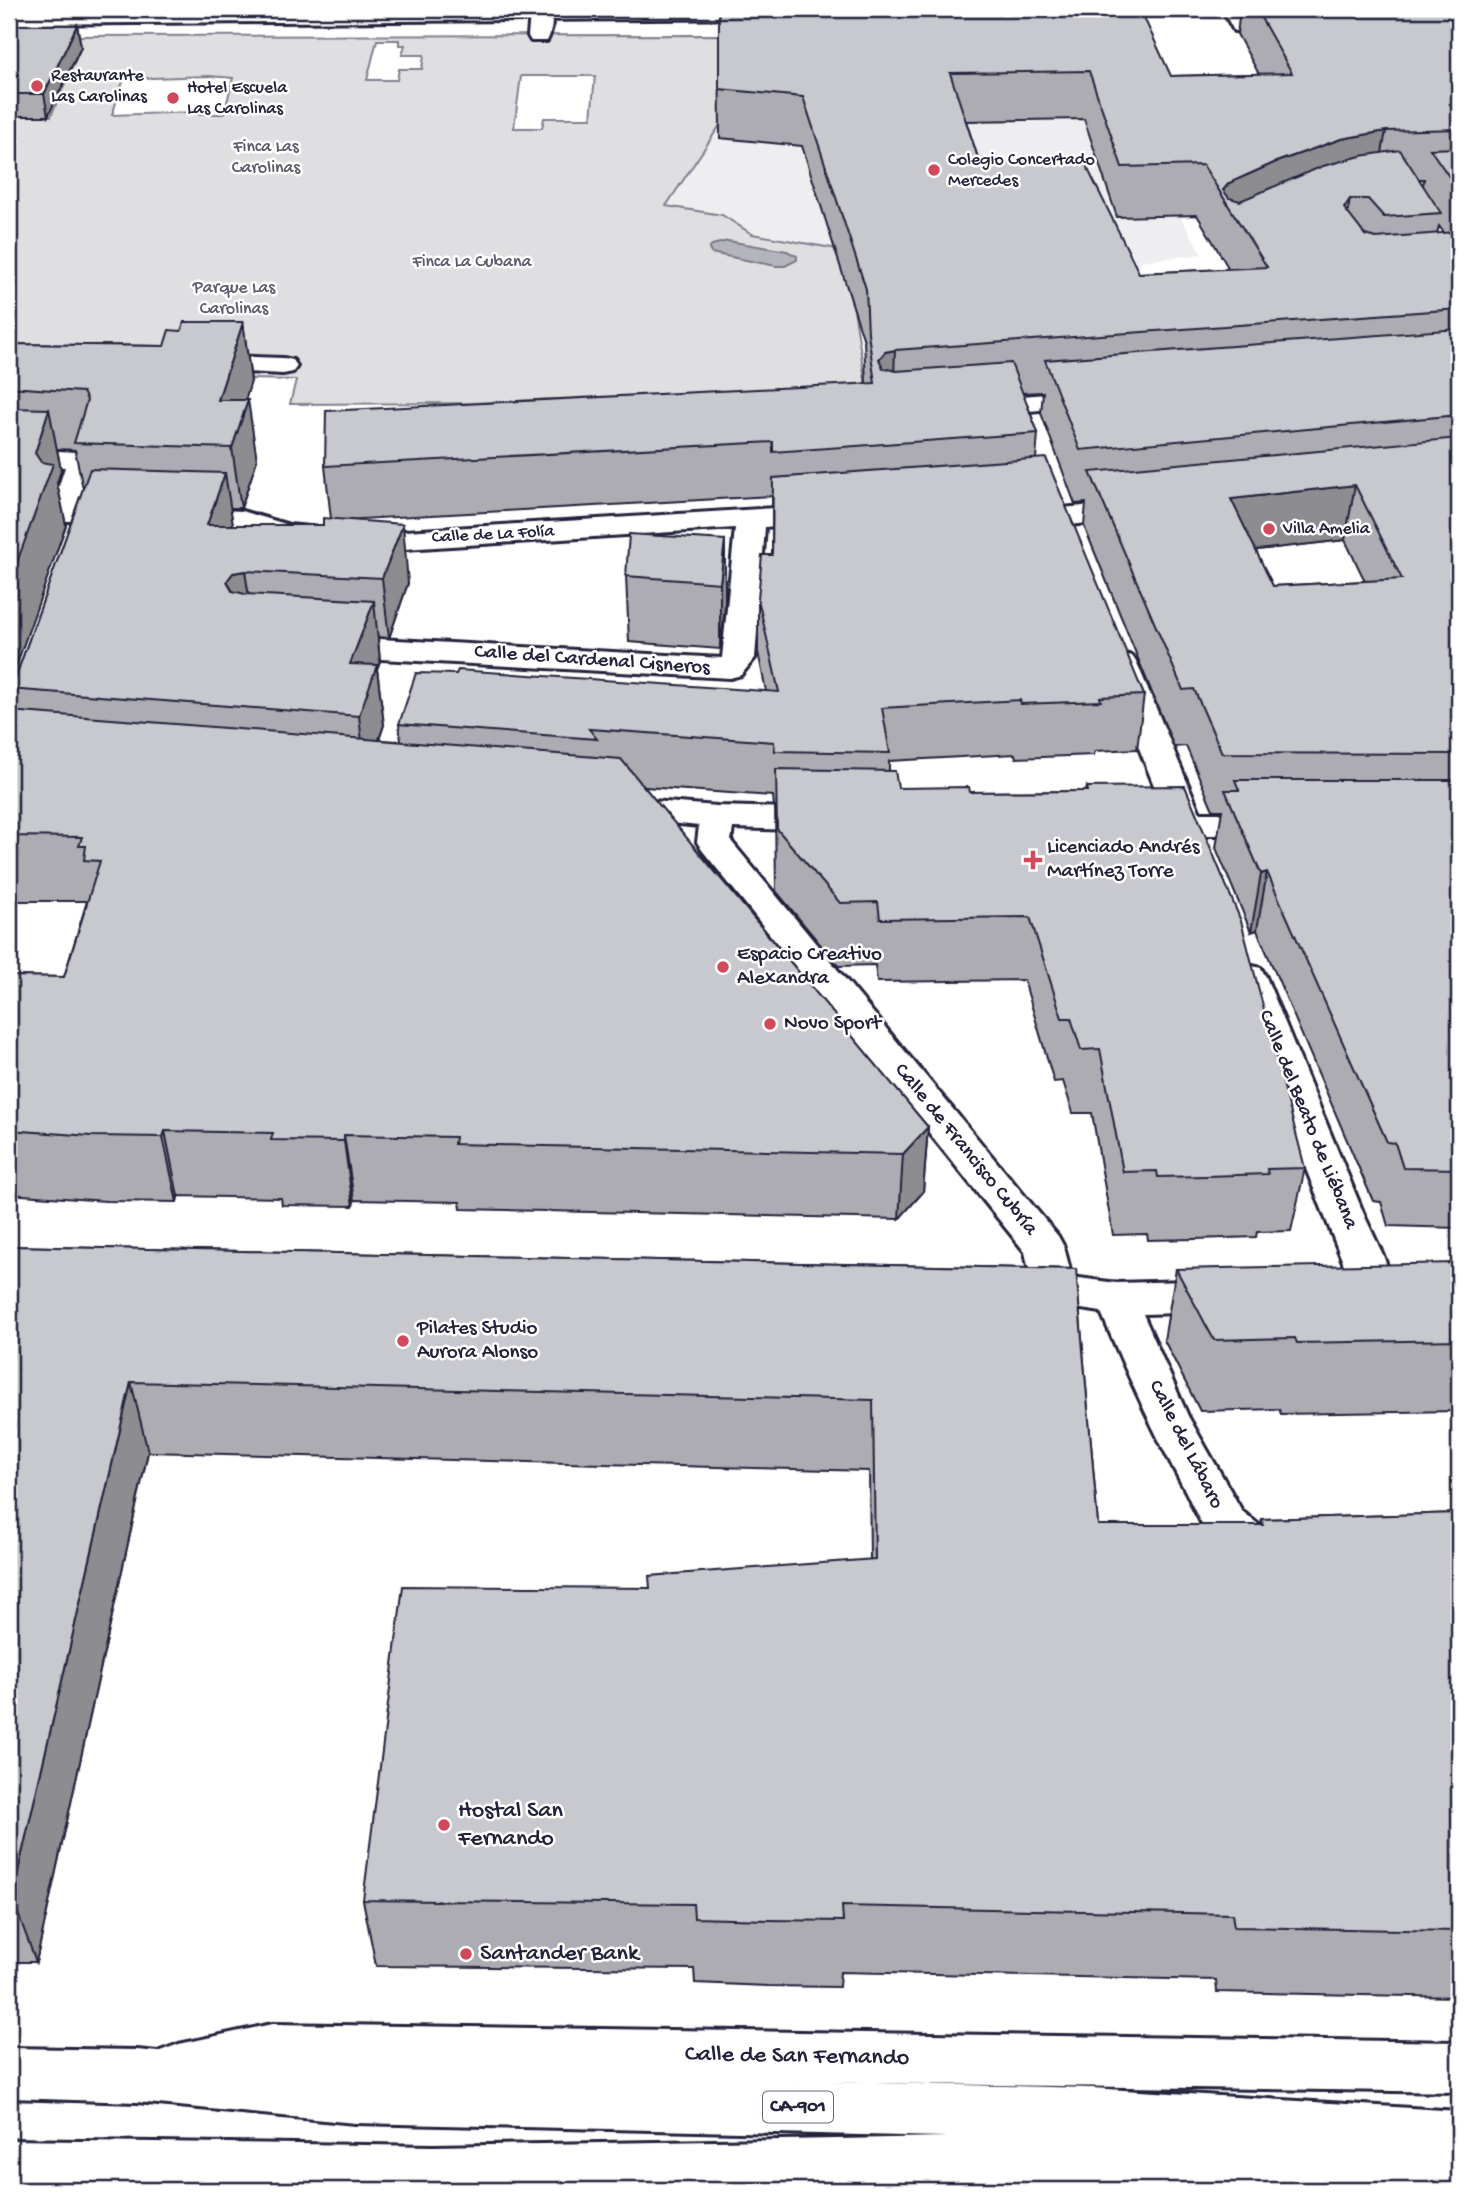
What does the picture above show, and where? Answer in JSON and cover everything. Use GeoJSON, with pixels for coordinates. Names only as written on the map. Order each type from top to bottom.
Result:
{"type":"FeatureCollection","features":[{"type":"Feature","properties":{"kind":"street"},"geometry":{"type":"LineString","coordinates":[[9,17],[223,11],[788,11]]}},
{"type":"Feature","properties":{"kind":"street"},"geometry":{"type":"LineString","coordinates":[[539,36],[541,13]]}},
{"type":"Feature","properties":{"kind":"street"},"geometry":{"type":"LineString","coordinates":[[175,363],[283,366]]}},
{"type":"Feature","properties":{"kind":"street"},"geometry":{"type":"LineString","coordinates":[[951,410],[1024,416],[1117,396]]}},
{"type":"Feature","properties":{"kind":"street","name":"Calle de La Folía"},"geometry":{"type":"LineString","coordinates":[[9,457],[82,459],[65,514],[83,527],[232,519],[265,525],[283,533],[373,542],[847,513]]}},
{"type":"Feature","properties":{"kind":"street"},"geometry":{"type":"LineString","coordinates":[[1075,549],[1053,499],[1160,508]]}},
{"type":"Feature","properties":{"kind":"street","name":"Calle del Cardenal Cisneros"},"geometry":{"type":"LineString","coordinates":[[294,644],[424,663],[730,668],[739,658],[751,520]]}},
{"type":"Feature","properties":{"kind":"street"},"geometry":{"type":"LineString","coordinates":[[1111,637],[1202,863]]}},
{"type":"Feature","properties":{"kind":"street"},"geometry":{"type":"LineString","coordinates":[[589,807],[717,817],[860,820]]}},
{"type":"Feature","properties":{"kind":"street","name":"Calle de Francisco Cubría"},"geometry":{"type":"LineString","coordinates":[[717,817],[714,842],[1044,1247],[1055,1290]]}},
{"type":"Feature","properties":{"kind":"street"},"geometry":{"type":"LineString","coordinates":[[1125,823],[1296,824]]}},
{"type":"Feature","properties":{"kind":"street","name":"Calle del Beato de Liébana"},"geometry":{"type":"LineString","coordinates":[[1233,940],[1345,1217],[1363,1255],[1393,1289],[1334,1292]]}},
{"type":"Feature","properties":{"kind":"street"},"geometry":{"type":"LineString","coordinates":[[993,1290],[1055,1290],[1116,1299],[1265,1294]]}},
{"type":"Feature","properties":{"kind":"street","name":"Calle del Lábaro"},"geometry":{"type":"LineString","coordinates":[[1116,1299],[1168,1419],[1226,1524],[1254,1546],[1307,1550]]}},
{"type":"Feature","properties":{"kind":"street","name":"Calle de San Fernando"},"geometry":{"type":"LineString","coordinates":[[138,2076],[272,2049],[1459,2067]]}},
{"type":"Feature","properties":{"kind":"street","name":"Calle de San Fernando"},"geometry":{"type":"LineString","coordinates":[[9,2073],[138,2076],[355,2097],[1092,2114],[1459,2137]]}},
{"type":"Feature","properties":{"kind":"street"},"geometry":{"type":"LineString","coordinates":[[434,2173],[1079,2161],[1459,2161]]}},
{"type":"Feature","properties":{"kind":"street"},"geometry":{"type":"LineString","coordinates":[[9,2167],[434,2173],[982,2190]]}},
{"type":"Feature","properties":{"kind":"shaded area","name":"Colegio Concertado Mercedes"},"geometry":{"type":"Polygon","coordinates":[[[1123,31],[1199,217],[1181,218],[1202,254],[1140,261],[1141,265],[1107,269],[837,249],[752,234],[722,215],[666,206],[756,72],[1123,31]]]}},
{"type":"Feature","properties":{"kind":"shaded area"},"geometry":{"type":"Polygon","coordinates":[[[728,241],[787,251],[797,256],[797,260],[785,266],[776,266],[711,253],[709,249],[712,245],[728,241]]]}},
{"type":"Feature","properties":{"kind":"green space","name":"Finca La Cubana"},"geometry":{"type":"Polygon","coordinates":[[[727,35],[746,86],[666,206],[722,215],[752,234],[837,249],[852,296],[866,386],[681,399],[290,404],[296,380],[9,374],[9,345],[12,340],[9,339],[9,116],[51,116],[81,47],[9,36],[727,35]],[[377,40],[367,80],[397,80],[399,69],[422,69],[424,55],[402,55],[405,45],[399,45],[399,40],[377,40]],[[209,76],[124,79],[112,115],[197,112],[224,114],[233,78],[209,76]],[[521,76],[514,128],[542,128],[544,118],[591,118],[595,76],[521,76]]]}},
{"type":"Feature","properties":{"kind":"building"},"geometry":{"type":"Polygon","coordinates":[[[719,9],[1140,9],[1171,76],[1292,73],[1256,9],[1459,9],[1459,104],[1450,104],[1459,119],[1459,129],[1386,131],[1341,139],[1276,162],[1229,183],[1223,190],[1229,198],[1240,201],[1323,166],[1400,150],[1441,213],[1384,217],[1368,199],[1350,199],[1344,208],[1365,235],[1376,238],[1455,232],[1459,238],[1459,309],[895,350],[885,352],[879,359],[883,368],[896,371],[1011,363],[1038,433],[773,452],[773,442],[325,466],[326,411],[875,383],[868,333],[866,289],[803,97],[719,89],[719,9]],[[1089,71],[950,73],[980,164],[1083,159],[1139,273],[1267,267],[1203,165],[1122,167],[1089,71]]]}},
{"type":"Feature","properties":{"kind":"building"},"geometry":{"type":"Polygon","coordinates":[[[9,25],[77,25],[44,94],[9,94],[9,25]]]}},
{"type":"Feature","properties":{"kind":"building"},"geometry":{"type":"Polygon","coordinates":[[[1459,148],[1459,191],[1430,149],[1459,148]]]}},
{"type":"Feature","properties":{"kind":"building"},"geometry":{"type":"Polygon","coordinates":[[[184,322],[243,322],[218,400],[248,400],[232,448],[74,443],[87,400],[83,392],[9,387],[9,344],[164,346],[169,330],[181,331],[184,322]]]}},
{"type":"Feature","properties":{"kind":"building"},"geometry":{"type":"Polygon","coordinates":[[[1459,329],[1459,415],[1080,450],[1045,360],[1459,329]]]}},
{"type":"Feature","properties":{"kind":"building"},"geometry":{"type":"Polygon","coordinates":[[[9,408],[49,409],[35,453],[41,462],[53,464],[9,584],[9,408]]]}},
{"type":"Feature","properties":{"kind":"building"},"geometry":{"type":"Polygon","coordinates":[[[1459,438],[1459,754],[1222,753],[1194,689],[1183,690],[1090,472],[1459,438]],[[1355,485],[1231,499],[1273,586],[1402,579],[1355,485]]]}},
{"type":"Feature","properties":{"kind":"building"},"geometry":{"type":"Polygon","coordinates":[[[1046,458],[1144,695],[1100,697],[1101,701],[1021,704],[1020,700],[882,708],[890,753],[775,751],[774,742],[589,729],[597,739],[399,724],[416,673],[456,674],[458,670],[779,692],[758,599],[762,555],[772,555],[773,478],[1046,458]]]}},
{"type":"Feature","properties":{"kind":"building"},"geometry":{"type":"Polygon","coordinates":[[[90,469],[225,473],[207,525],[323,525],[323,518],[403,524],[382,578],[245,571],[233,573],[227,581],[232,591],[245,594],[374,601],[350,664],[377,665],[359,716],[9,689],[15,679],[90,469]]]}},
{"type":"Feature","properties":{"kind":"building"},"geometry":{"type":"Polygon","coordinates":[[[629,534],[725,540],[720,583],[626,576],[629,534]]]}},
{"type":"Feature","properties":{"kind":"building"},"geometry":{"type":"Polygon","coordinates":[[[9,711],[621,759],[928,1127],[903,1154],[454,1144],[455,1137],[344,1135],[344,1141],[271,1140],[273,1133],[165,1131],[163,1137],[91,1136],[9,1130],[9,976],[64,977],[100,861],[84,860],[86,846],[79,846],[82,837],[9,836],[9,711]]]}},
{"type":"Feature","properties":{"kind":"building"},"geometry":{"type":"Polygon","coordinates":[[[776,769],[895,771],[898,788],[969,787],[970,792],[1088,791],[1087,787],[1185,786],[1241,921],[1305,1168],[1267,1169],[1268,1174],[1206,1176],[1158,1177],[1157,1171],[1123,1172],[1100,1049],[1081,1050],[1071,1018],[1062,1018],[1030,917],[880,919],[878,902],[840,903],[777,829],[776,769]]]}},
{"type":"Feature","properties":{"kind":"building"},"geometry":{"type":"Polygon","coordinates":[[[1235,780],[1459,780],[1459,1169],[1403,1168],[1395,1143],[1387,1142],[1267,872],[1261,874],[1225,790],[1239,790],[1235,780]]]}},
{"type":"Feature","properties":{"kind":"building"},"geometry":{"type":"Polygon","coordinates":[[[9,1246],[1076,1269],[1098,1525],[1263,1525],[1262,1519],[1459,1513],[1459,1931],[1234,1927],[1232,1914],[842,1906],[843,1921],[769,1920],[694,1918],[693,1904],[363,1900],[403,1586],[650,1588],[649,1576],[875,1559],[873,1400],[131,1382],[12,1897],[9,1897],[9,1246]]]}},
{"type":"Feature","properties":{"kind":"building"},"geometry":{"type":"Polygon","coordinates":[[[1455,1263],[1459,1277],[1459,1340],[1297,1343],[1295,1338],[1214,1340],[1176,1269],[1455,1263]]]}},
{"type":"Feature","properties":{"kind":"place","name":"Restaurante Las Carolinas"},"geometry":{"type":"Point","coordinates":[37,86]}},
{"type":"Feature","properties":{"kind":"place","name":"Hotel Escuela Las Carolinas"},"geometry":{"type":"Point","coordinates":[173,98]}},
{"type":"Feature","properties":{"kind":"place","name":"Colegio Concertado Mercedes"},"geometry":{"type":"Point","coordinates":[934,170]}},
{"type":"Feature","properties":{"kind":"place","name":"Villa Amelia"},"geometry":{"type":"Point","coordinates":[1269,529]}},
{"type":"Feature","properties":{"kind":"place","name":"Licenciado Andrés Martínez Torre"},"geometry":{"type":"Point","coordinates":[1033,860]}},
{"type":"Feature","properties":{"kind":"place","name":"Espacio Creativo Alexandra"},"geometry":{"type":"Point","coordinates":[723,967]}},
{"type":"Feature","properties":{"kind":"place","name":"Novo Sport"},"geometry":{"type":"Point","coordinates":[770,1024]}},
{"type":"Feature","properties":{"kind":"place","name":"Pilates Studio Aurora Alonso"},"geometry":{"type":"Point","coordinates":[403,1341]}},
{"type":"Feature","properties":{"kind":"place","name":"Hostal San Fernando"},"geometry":{"type":"Point","coordinates":[444,1825]}},
{"type":"Feature","properties":{"kind":"place","name":"Santander Bank"},"geometry":{"type":"Point","coordinates":[466,1954]}},
{"type":"Feature","properties":{"kind":"park label","name":"Finca Las Carolinas"},"geometry":{"type":"Point","coordinates":[266,157]}},
{"type":"Feature","properties":{"kind":"park label","name":"Parque Las Carolinas"},"geometry":{"type":"Point","coordinates":[234,298]}}]}
